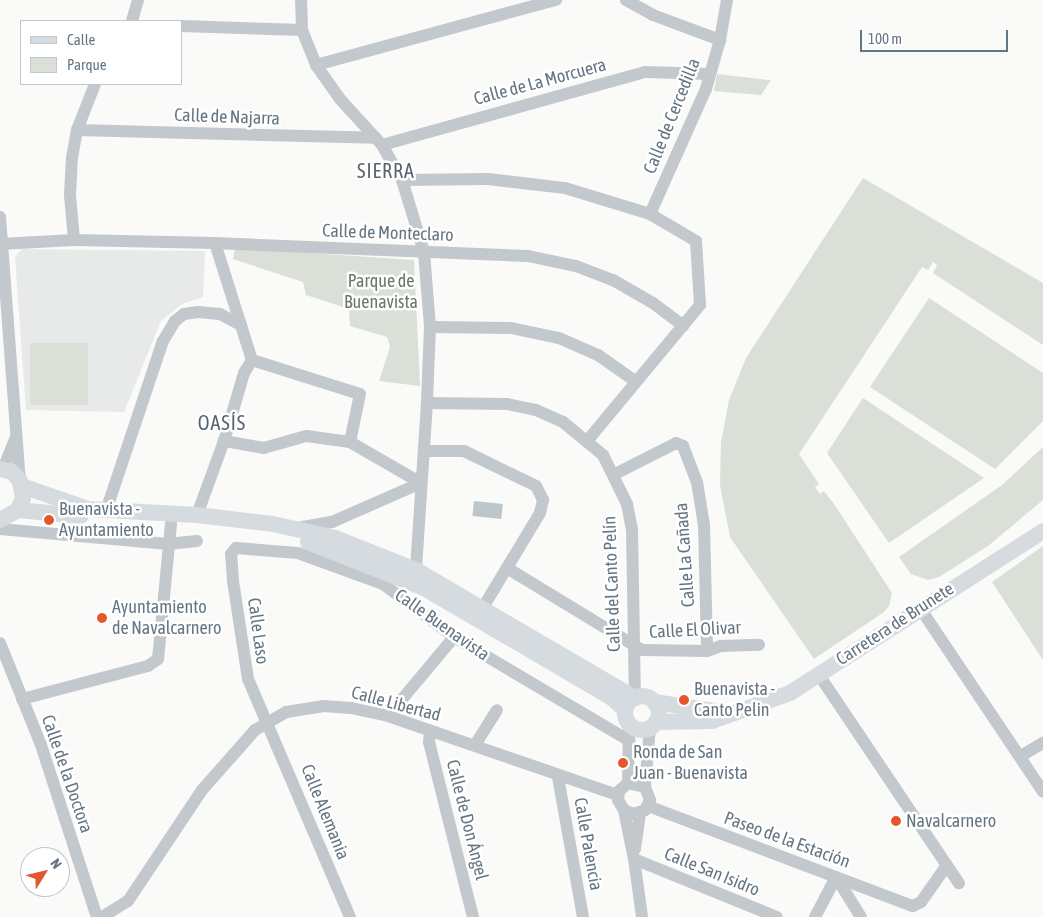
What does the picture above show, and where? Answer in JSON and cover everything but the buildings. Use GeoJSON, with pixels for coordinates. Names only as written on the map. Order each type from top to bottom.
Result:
{"type":"FeatureCollection","features":[{"type":"Feature","properties":{"kind":"street"},"geometry":{"type":"LineString","coordinates":[[132,20],[138,0]]}},
{"type":"Feature","properties":{"kind":"street"},"geometry":{"type":"LineString","coordinates":[[300,0],[302,30],[316,65],[340,99],[379,142],[402,180],[424,252],[430,328],[416,570]]}},
{"type":"Feature","properties":{"kind":"street"},"geometry":{"type":"LineString","coordinates":[[316,65],[556,0]]}},
{"type":"Feature","properties":{"kind":"street"},"geometry":{"type":"LineString","coordinates":[[626,0],[653,15],[720,40]]}},
{"type":"Feature","properties":{"kind":"street","name":"Calle de Cercedilla"},"geometry":{"type":"LineString","coordinates":[[650,214],[710,74],[720,40],[727,0]]}},
{"type":"Feature","properties":{"kind":"street"},"geometry":{"type":"LineString","coordinates":[[182,26],[302,30]]}},
{"type":"Feature","properties":{"kind":"street","name":"Calle de La Morcuera"},"geometry":{"type":"LineString","coordinates":[[379,142],[645,72],[710,74]]}},
{"type":"Feature","properties":{"kind":"street"},"geometry":{"type":"LineString","coordinates":[[74,240],[70,196],[77,130],[95,85]]}},
{"type":"Feature","properties":{"kind":"street","name":"Calle de Najarra"},"geometry":{"type":"LineString","coordinates":[[77,130],[379,142]]}},
{"type":"Feature","properties":{"kind":"street"},"geometry":{"type":"LineString","coordinates":[[402,180],[488,179],[565,188],[650,214],[696,242],[701,301],[683,326],[635,381],[588,440]]}},
{"type":"Feature","properties":{"kind":"street"},"geometry":{"type":"LineString","coordinates":[[0,217],[5,353],[23,498],[18,510],[0,520]]}},
{"type":"Feature","properties":{"kind":"street","name":"Calle de Monteclaro"},"geometry":{"type":"LineString","coordinates":[[2,244],[74,240],[215,243],[528,256],[576,266],[613,280],[653,303],[683,326]]}},
{"type":"Feature","properties":{"kind":"street"},"geometry":{"type":"LineString","coordinates":[[197,515],[224,441],[244,373],[252,360],[215,243]]}},
{"type":"Feature","properties":{"kind":"street"},"geometry":{"type":"LineString","coordinates":[[106,511],[163,341],[175,321],[184,314],[198,312],[220,314],[241,325]]}},
{"type":"Feature","properties":{"kind":"street"},"geometry":{"type":"LineString","coordinates":[[430,328],[511,328],[559,338],[598,354],[635,381]]}},
{"type":"Feature","properties":{"kind":"street"},"geometry":{"type":"LineString","coordinates":[[252,360],[360,394],[350,442]]}},
{"type":"Feature","properties":{"kind":"street","name":"Calle del Canto Pelín"},"geometry":{"type":"LineString","coordinates":[[427,403],[507,404],[536,410],[564,422],[588,440],[615,474],[627,504],[632,529],[632,643],[628,783]]}},
{"type":"Feature","properties":{"kind":"street"},"geometry":{"type":"LineString","coordinates":[[224,441],[264,448],[306,436],[350,442],[421,483]]}},
{"type":"Feature","properties":{"kind":"street"},"geometry":{"type":"LineString","coordinates":[[2,469],[4,451],[15,439]]}},
{"type":"Feature","properties":{"kind":"street","name":"Calle La Cañada"},"geometry":{"type":"LineString","coordinates":[[615,474],[676,443],[683,446],[697,482],[704,525],[707,651]]}},
{"type":"Feature","properties":{"kind":"street"},"geometry":{"type":"LineString","coordinates":[[424,451],[464,451],[536,486],[543,500],[540,512],[482,609]]}},
{"type":"Feature","properties":{"kind":"street","name":"Calle Buenavista"},"geometry":{"type":"LineString","coordinates":[[2,469],[21,483],[54,499],[106,511],[197,515],[295,528],[335,538],[416,570],[482,609],[630,718]]}},
{"type":"Feature","properties":{"kind":"street"},"geometry":{"type":"LineString","coordinates":[[295,528],[332,522],[421,483]]}},
{"type":"Feature","properties":{"kind":"street","name":"Calle Buenavista"},"geometry":{"type":"LineString","coordinates":[[18,510],[274,533],[319,544],[424,588],[612,698],[630,718]]}},
{"type":"Feature","properties":{"kind":"street"},"geometry":{"type":"LineString","coordinates":[[22,699],[148,666],[158,659],[170,524]]}},
{"type":"Feature","properties":{"kind":"street"},"geometry":{"type":"LineString","coordinates":[[0,529],[168,544],[197,541]]}},
{"type":"Feature","properties":{"kind":"street","name":"Carretera de Brunete"},"geometry":{"type":"LineString","coordinates":[[745,711],[713,712],[654,702],[645,697],[630,718],[639,730],[653,725],[712,721],[745,711],[790,693],[1043,531]]}},
{"type":"Feature","properties":{"kind":"street","name":"Calle Buenavista"},"geometry":{"type":"LineString","coordinates":[[319,544],[335,545],[408,573],[416,570]]}},
{"type":"Feature","properties":{"kind":"street","name":"Calle Buenavista"},"geometry":{"type":"LineString","coordinates":[[240,547],[298,553],[383,584],[454,637],[630,718]]}},
{"type":"Feature","properties":{"kind":"street","name":"Calle Laso"},"geometry":{"type":"LineString","coordinates":[[240,547],[231,554],[245,669],[267,720]]}},
{"type":"Feature","properties":{"kind":"street","name":"Calle El Olivar"},"geometry":{"type":"LineString","coordinates":[[507,568],[642,650],[707,651],[721,646],[759,645]]}},
{"type":"Feature","properties":{"kind":"street"},"geometry":{"type":"LineString","coordinates":[[920,608],[1021,756],[1043,792]]}},
{"type":"Feature","properties":{"kind":"street"},"geometry":{"type":"LineString","coordinates":[[388,716],[454,637]]}},
{"type":"Feature","properties":{"kind":"street","name":"Calle de la Doctora"},"geometry":{"type":"LineString","coordinates":[[0,643],[3,666],[22,699],[41,745],[97,917]]}},
{"type":"Feature","properties":{"kind":"street"},"geometry":{"type":"LineString","coordinates":[[814,678],[877,758],[958,883]]}},
{"type":"Feature","properties":{"kind":"street"},"geometry":{"type":"LineString","coordinates":[[634,859],[649,793],[645,786],[653,725],[658,712],[654,702]]}},
{"type":"Feature","properties":{"kind":"street","name":"Calle Libertad"},"geometry":{"type":"LineString","coordinates":[[102,917],[128,901],[202,790],[255,730],[267,720],[286,712],[323,706],[351,708],[388,716],[475,745],[558,777],[618,795]]}},
{"type":"Feature","properties":{"kind":"street"},"geometry":{"type":"LineString","coordinates":[[475,745],[497,710]]}},
{"type":"Feature","properties":{"kind":"street","name":"Calle Alemania"},"geometry":{"type":"LineString","coordinates":[[267,720],[350,917]]}},
{"type":"Feature","properties":{"kind":"street","name":"Calle de Don Ángel"},"geometry":{"type":"LineString","coordinates":[[430,731],[440,787],[473,917]]}},
{"type":"Feature","properties":{"kind":"street"},"geometry":{"type":"LineString","coordinates":[[1021,756],[1043,743]]}},
{"type":"Feature","properties":{"kind":"street","name":"Calle Palencia"},"geometry":{"type":"LineString","coordinates":[[558,777],[583,917]]}},
{"type":"Feature","properties":{"kind":"street"},"geometry":{"type":"LineString","coordinates":[[642,917],[634,859],[624,810],[618,795],[628,783],[645,786]]}},
{"type":"Feature","properties":{"kind":"street"},"geometry":{"type":"LineString","coordinates":[[624,810],[644,809]]}},
{"type":"Feature","properties":{"kind":"street","name":"Paseo de la Estación"},"geometry":{"type":"LineString","coordinates":[[644,809],[836,877],[916,911]]}},
{"type":"Feature","properties":{"kind":"street","name":"Calle San Isidro"},"geometry":{"type":"LineString","coordinates":[[634,859],[777,917]]}},
{"type":"Feature","properties":{"kind":"street"},"geometry":{"type":"LineString","coordinates":[[916,911],[920,902],[947,865]]}},
{"type":"Feature","properties":{"kind":"street"},"geometry":{"type":"LineString","coordinates":[[814,917],[836,877],[861,917]]}},
{"type":"Feature","properties":{"kind":"shaded area"},"geometry":{"type":"Polygon","coordinates":[[[22,249],[205,251],[203,297],[182,304],[161,321],[124,412],[26,410],[15,257],[22,249]]]}},
{"type":"Feature","properties":{"kind":"shaded area"},"geometry":{"type":"Polygon","coordinates":[[[474,501],[503,504],[501,519],[472,516],[474,501]]]}},
{"type":"Feature","properties":{"kind":"green space"},"geometry":{"type":"Polygon","coordinates":[[[717,74],[771,80],[761,95],[714,91],[717,74]]]}},
{"type":"Feature","properties":{"kind":"green space"},"geometry":{"type":"Polygon","coordinates":[[[863,178],[1043,283],[1043,345],[933,273],[937,265],[933,262],[928,270],[922,267],[799,454],[819,484],[815,487],[820,494],[824,491],[834,504],[892,593],[889,606],[884,612],[814,659],[730,537],[720,485],[721,442],[729,400],[746,358],[863,178]]]}},
{"type":"Feature","properties":{"kind":"green space","name":"Parque de Buenavista"},"geometry":{"type":"Polygon","coordinates":[[[235,248],[414,260],[420,386],[379,381],[390,347],[387,337],[350,326],[349,309],[306,295],[303,282],[233,259],[235,248]]]}},
{"type":"Feature","properties":{"kind":"green space"},"geometry":{"type":"Polygon","coordinates":[[[929,298],[1043,373],[1043,421],[995,469],[870,387],[929,298]]]}},
{"type":"Feature","properties":{"kind":"green space"},"geometry":{"type":"Polygon","coordinates":[[[30,343],[88,343],[88,405],[30,405],[30,343]]]}},
{"type":"Feature","properties":{"kind":"green space"},"geometry":{"type":"Polygon","coordinates":[[[863,398],[984,478],[889,543],[827,453],[863,398]]]}},
{"type":"Feature","properties":{"kind":"green space"},"geometry":{"type":"Polygon","coordinates":[[[1043,447],[1043,500],[988,546],[939,577],[928,580],[911,574],[899,557],[1002,485],[1043,447]]]}},
{"type":"Feature","properties":{"kind":"green space"},"geometry":{"type":"Polygon","coordinates":[[[1043,546],[1043,660],[992,582],[1043,546]]]}},
{"type":"Feature","properties":{"kind":"place","name":"Buenavista - Ayuntamiento"},"geometry":{"type":"Point","coordinates":[49,520]}},
{"type":"Feature","properties":{"kind":"place","name":"Ayuntamiento de Navalcarnero"},"geometry":{"type":"Point","coordinates":[102,618]}},
{"type":"Feature","properties":{"kind":"place","name":"Buenavista - Canto Pelin"},"geometry":{"type":"Point","coordinates":[684,700]}},
{"type":"Feature","properties":{"kind":"place","name":"Ronda de San Juan - Buenavista"},"geometry":{"type":"Point","coordinates":[623,763]}},
{"type":"Feature","properties":{"kind":"place","name":"Navalcarnero"},"geometry":{"type":"Point","coordinates":[896,821]}},
{"type":"Feature","properties":{"kind":"district","name":"SIERRA"},"geometry":{"type":"Point","coordinates":[386,170]}},
{"type":"Feature","properties":{"kind":"district","name":"OASÍS"},"geometry":{"type":"Point","coordinates":[222,422]}}]}
